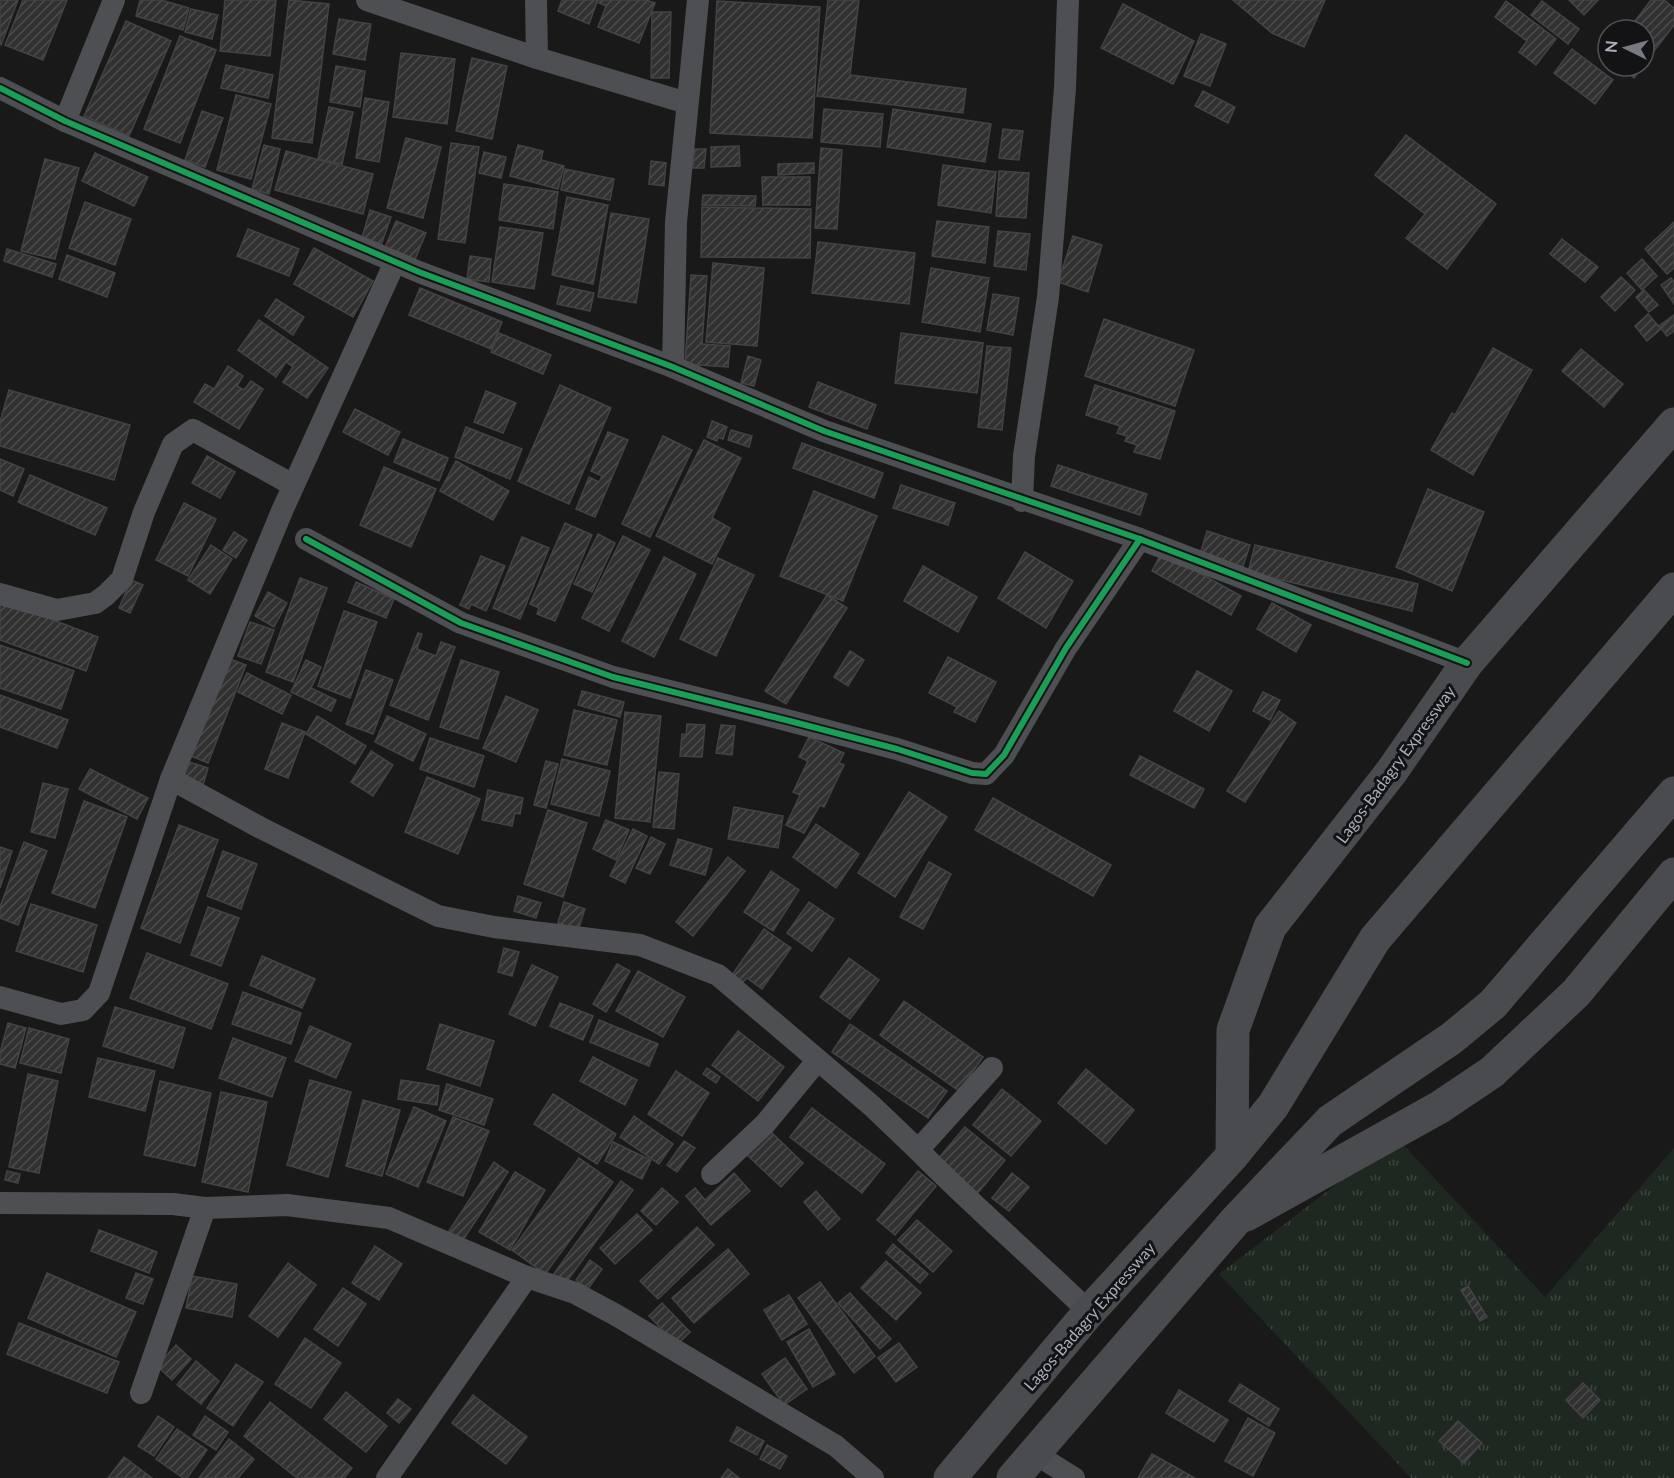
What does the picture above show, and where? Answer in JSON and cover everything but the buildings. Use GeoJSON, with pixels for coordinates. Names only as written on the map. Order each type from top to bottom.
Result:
{"type":"FeatureCollection","features":[{"type":"Feature","properties":{"kind":"highway","name":"Lagos-Badagry Expressway"},"geometry":{"type":"LineString","coordinates":[[950,1478],[1089,1312],[1232,1156],[1273,1106],[1375,939],[1674,589]]}},
{"type":"Feature","properties":{"kind":"highway"},"geometry":{"type":"LineString","coordinates":[[1013,1478],[1236,1220],[1330,1121],[1452,1038],[1493,1004],[1674,793]]}},
{"type":"Feature","properties":{"kind":"main road","name":"Lagos-Badagry Expressway"},"geometry":{"type":"LineString","coordinates":[[1232,1156],[1233,1030],[1270,927],[1385,780],[1467,663],[1674,424]]}},
{"type":"Feature","properties":{"kind":"main road"},"geometry":{"type":"LineString","coordinates":[[1236,1220],[1349,1155],[1440,1107],[1492,1072],[1576,993],[1674,874]]}},
{"type":"Feature","properties":{"kind":"street"},"geometry":{"type":"LineString","coordinates":[[65,121],[114,0]]}},
{"type":"Feature","properties":{"kind":"street"},"geometry":{"type":"LineString","coordinates":[[367,0],[537,58],[687,103]]}},
{"type":"Feature","properties":{"kind":"street"},"geometry":{"type":"LineString","coordinates":[[537,0],[537,58]]}},
{"type":"Feature","properties":{"kind":"street"},"geometry":{"type":"LineString","coordinates":[[673,367],[676,222],[698,0]]}},
{"type":"Feature","properties":{"kind":"street"},"geometry":{"type":"LineString","coordinates":[[1022,501],[1024,456],[1048,297],[1065,88],[1068,0]]}},
{"type":"Feature","properties":{"kind":"street"},"geometry":{"type":"LineString","coordinates":[[0,88],[65,121],[395,262],[673,367],[824,431],[1022,501],[1140,539],[1467,663]]}},
{"type":"Feature","properties":{"kind":"street"},"geometry":{"type":"LineString","coordinates":[[0,998],[61,1014],[83,1010],[99,993],[171,779],[293,485],[395,262]]}},
{"type":"Feature","properties":{"kind":"street"},"geometry":{"type":"LineString","coordinates":[[0,594],[57,609],[94,603],[106,596],[122,579],[144,512],[173,444],[193,430],[293,485]]}},
{"type":"Feature","properties":{"kind":"street"},"geometry":{"type":"LineString","coordinates":[[306,539],[461,623],[613,677],[808,726],[972,773],[986,774],[1004,755],[1066,648],[1140,539]]}},
{"type":"Feature","properties":{"kind":"street"},"geometry":{"type":"LineString","coordinates":[[171,779],[261,828],[438,916],[494,927],[640,945],[718,975],[872,1106],[970,1204],[1028,1252],[1089,1312]]}},
{"type":"Feature","properties":{"kind":"street"},"geometry":{"type":"LineString","coordinates":[[712,1174],[765,1124],[817,1061]]}},
{"type":"Feature","properties":{"kind":"street"},"geometry":{"type":"LineString","coordinates":[[918,1150],[992,1068]]}},
{"type":"Feature","properties":{"kind":"street"},"geometry":{"type":"LineString","coordinates":[[0,1203],[172,1204],[205,1208],[286,1205],[389,1218],[528,1277],[575,1293],[616,1315],[836,1446],[873,1478]]}},
{"type":"Feature","properties":{"kind":"street"},"geometry":{"type":"LineString","coordinates":[[141,1393],[205,1208]]}},
{"type":"Feature","properties":{"kind":"street"},"geometry":{"type":"LineString","coordinates":[[387,1478],[528,1277]]}},
{"type":"Feature","properties":{"kind":"street"},"geometry":{"type":"LineString","coordinates":[[1034,1454],[1074,1478]]}},
{"type":"Feature","properties":{"kind":"green space"},"geometry":{"type":"Polygon","coordinates":[[[1397,1138],[1545,1297],[1674,1148],[1674,1478],[1411,1478],[1219,1274],[1397,1138]]]}},
{"type":"Feature","properties":{"kind":"cycle path"},"geometry":{"type":"LineString","coordinates":[[0,88],[65,121],[419,272],[673,367],[824,431],[1140,539],[1467,663]]}},
{"type":"Feature","properties":{"kind":"cycle path"},"geometry":{"type":"LineString","coordinates":[[306,539],[461,623],[613,677],[897,749],[972,773],[986,774],[1004,755],[1066,648],[1140,539]]}}]}
